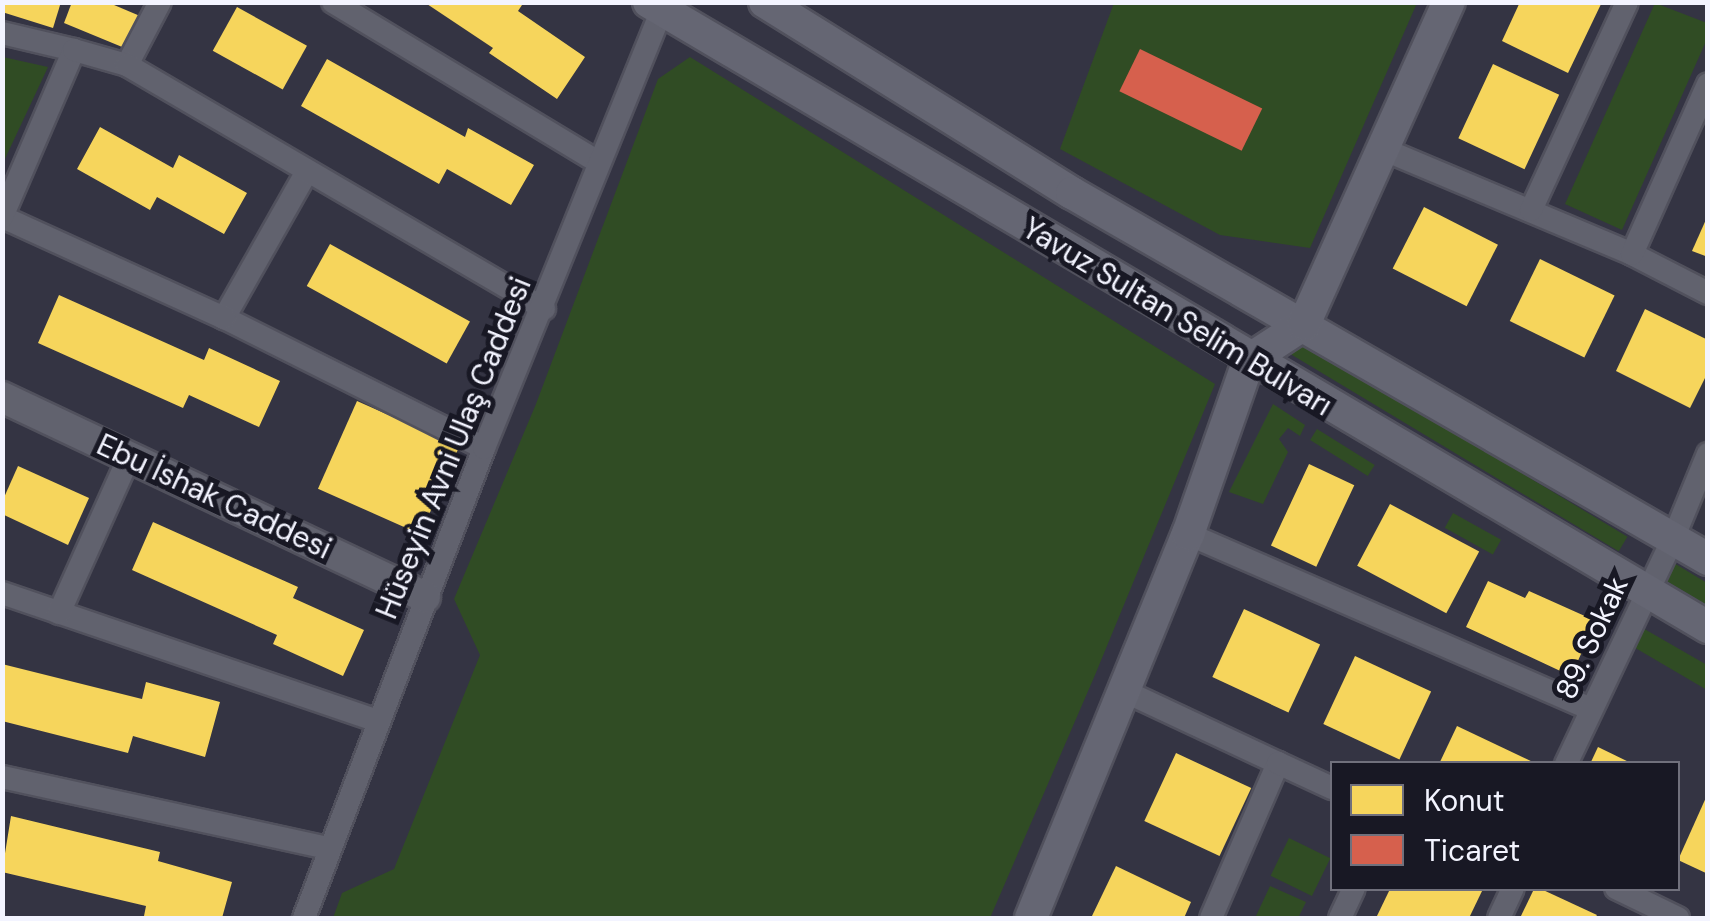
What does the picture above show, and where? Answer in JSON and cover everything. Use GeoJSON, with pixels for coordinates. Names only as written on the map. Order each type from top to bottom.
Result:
{"type":"FeatureCollection","features":[{"type":"Feature","properties":{"kind":"main road","name":"Yavuz Sultan Selim Bulvarı"},"geometry":{"type":"LineString","coordinates":[[765,2],[1072,193],[1708,559]]}},
{"type":"Feature","properties":{"kind":"main road"},"geometry":{"type":"LineString","coordinates":[[1031,918],[1188,534],[1248,360],[1304,324],[1449,2]]}},
{"type":"Feature","properties":{"kind":"main road","name":"Yavuz Sultan Selim Bulvarı"},"geometry":{"type":"LineString","coordinates":[[658,5],[1248,360],[1708,627]]}},
{"type":"Feature","properties":{"kind":"street"},"geometry":{"type":"LineString","coordinates":[[128,65],[160,2]]}},
{"type":"Feature","properties":{"kind":"street"},"geometry":{"type":"LineString","coordinates":[[333,2],[598,162]]}},
{"type":"Feature","properties":{"kind":"street"},"geometry":{"type":"LineString","coordinates":[[1532,210],[1627,2]]}},
{"type":"Feature","properties":{"kind":"street","name":"Hüseyin Avni Ulaş Caddesi"},"geometry":{"type":"LineString","coordinates":[[304,918],[425,597],[544,309],[658,5]]}},
{"type":"Feature","properties":{"kind":"street"},"geometry":{"type":"LineString","coordinates":[[2,33],[128,65],[544,309]]}},
{"type":"Feature","properties":{"kind":"street"},"geometry":{"type":"LineString","coordinates":[[74,50],[2,218],[224,318],[484,448]]}},
{"type":"Feature","properties":{"kind":"street"},"geometry":{"type":"LineString","coordinates":[[1632,254],[1708,84]]}},
{"type":"Feature","properties":{"kind":"street"},"geometry":{"type":"LineString","coordinates":[[1385,150],[1632,254],[1708,293]]}},
{"type":"Feature","properties":{"kind":"street"},"geometry":{"type":"LineString","coordinates":[[224,318],[307,170]]}},
{"type":"Feature","properties":{"kind":"street","name":"Ebu İshak Caddesi"},"geometry":{"type":"LineString","coordinates":[[2,397],[425,597]]}},
{"type":"Feature","properties":{"kind":"street","name":"89. Sokak"},"geometry":{"type":"LineString","coordinates":[[1567,761],[1673,538],[1708,454]]}},
{"type":"Feature","properties":{"kind":"street"},"geometry":{"type":"LineString","coordinates":[[59,613],[128,457]]}},
{"type":"Feature","properties":{"kind":"street"},"geometry":{"type":"LineString","coordinates":[[1188,534],[1591,709]]}},
{"type":"Feature","properties":{"kind":"street"},"geometry":{"type":"LineString","coordinates":[[2,593],[379,722]]}},
{"type":"Feature","properties":{"kind":"street"},"geometry":{"type":"LineString","coordinates":[[1124,691],[1330,787]]}},
{"type":"Feature","properties":{"kind":"street"},"geometry":{"type":"LineString","coordinates":[[1211,918],[1278,763]]}},
{"type":"Feature","properties":{"kind":"street"},"geometry":{"type":"LineString","coordinates":[[2,777],[329,848]]}},
{"type":"Feature","properties":{"kind":"street"},"geometry":{"type":"LineString","coordinates":[[1340,918],[1353,891]]}},
{"type":"Feature","properties":{"kind":"street"},"geometry":{"type":"LineString","coordinates":[[1499,918],[1512,891]]}},
{"type":"Feature","properties":{"kind":"street"},"geometry":{"type":"LineString","coordinates":[[1621,891],[1663,916]]}},
{"type":"Feature","properties":{"kind":"green space"},"geometry":{"type":"Polygon","coordinates":[[[1114,3],[1417,3],[1310,248],[1220,235],[1060,149],[1114,3]]]}},
{"type":"Feature","properties":{"kind":"green space"},"geometry":{"type":"Polygon","coordinates":[[[1655,3],[1707,23],[1707,39],[1622,230],[1565,204],[1655,3]]]}},
{"type":"Feature","properties":{"kind":"green space"},"geometry":{"type":"Polygon","coordinates":[[[2,57],[48,67],[3,163],[2,57]]]}},
{"type":"Feature","properties":{"kind":"green space"},"geometry":{"type":"Polygon","coordinates":[[[690,57],[1215,384],[1095,675],[990,918],[333,918],[342,893],[394,869],[480,655],[454,599],[536,404],[658,79],[690,57]]]}},
{"type":"Feature","properties":{"kind":"green space"},"geometry":{"type":"Polygon","coordinates":[[[1300,340],[1627,537],[1619,551],[1291,355],[1300,340]]]}},
{"type":"Feature","properties":{"kind":"green space"},"geometry":{"type":"Polygon","coordinates":[[[1273,404],[1305,425],[1300,436],[1288,428],[1279,439],[1288,452],[1263,504],[1229,492],[1273,404]]]}},
{"type":"Feature","properties":{"kind":"green space"},"geometry":{"type":"Polygon","coordinates":[[[1317,429],[1375,465],[1368,476],[1310,440],[1317,429]]]}},
{"type":"Feature","properties":{"kind":"green space"},"geometry":{"type":"Polygon","coordinates":[[[1453,513],[1501,540],[1493,555],[1445,528],[1453,513]]]}},
{"type":"Feature","properties":{"kind":"green space"},"geometry":{"type":"Polygon","coordinates":[[[1659,554],[1707,583],[1707,605],[1649,571],[1659,554]]]}},
{"type":"Feature","properties":{"kind":"green space"},"geometry":{"type":"Polygon","coordinates":[[[1627,619],[1707,665],[1707,690],[1620,639],[1627,619]]]}},
{"type":"Feature","properties":{"kind":"green space"},"geometry":{"type":"Polygon","coordinates":[[[1289,838],[1330,858],[1312,896],[1271,876],[1289,838]]]}},
{"type":"Feature","properties":{"kind":"green space"},"geometry":{"type":"Polygon","coordinates":[[[1270,886],[1306,902],[1298,918],[1255,918],[1270,886]]]}},
{"type":"Feature","properties":{"kind":"building: Konut"},"geometry":{"type":"Polygon","coordinates":[[[2,2],[61,2],[53,28],[2,12],[2,2]]]}},
{"type":"Feature","properties":{"kind":"building: Konut"},"geometry":{"type":"Polygon","coordinates":[[[72,2],[107,2],[140,16],[127,49],[64,23],[72,2]]]}},
{"type":"Feature","properties":{"kind":"building: Konut"},"geometry":{"type":"Polygon","coordinates":[[[424,2],[518,2],[522,5],[518,11],[585,57],[557,99],[489,53],[493,48],[424,2]]]}},
{"type":"Feature","properties":{"kind":"building: Konut"},"geometry":{"type":"Polygon","coordinates":[[[1520,2],[1602,2],[1568,73],[1502,41],[1520,2]]]}},
{"type":"Feature","properties":{"kind":"building: Konut"},"geometry":{"type":"Polygon","coordinates":[[[237,7],[307,46],[283,90],[213,51],[237,7]]]}},
{"type":"Feature","properties":{"kind":"building: Konut"},"geometry":{"type":"Polygon","coordinates":[[[327,59],[465,137],[468,128],[534,165],[511,205],[447,169],[439,184],[301,106],[327,59]]]}},
{"type":"Feature","properties":{"kind":"building: Konut"},"geometry":{"type":"Polygon","coordinates":[[[1493,64],[1559,95],[1525,169],[1458,138],[1493,64]]]}},
{"type":"Feature","properties":{"kind":"building: Konut"},"geometry":{"type":"Polygon","coordinates":[[[100,127],[173,168],[179,155],[247,193],[224,234],[157,197],[150,210],[77,169],[100,127]]]}},
{"type":"Feature","properties":{"kind":"building: Konut"},"geometry":{"type":"Polygon","coordinates":[[[1424,207],[1498,245],[1467,306],[1393,268],[1424,207]]]}},
{"type":"Feature","properties":{"kind":"building: Konut"},"geometry":{"type":"Polygon","coordinates":[[[1708,215],[1708,257],[1692,251],[1708,215]]]}},
{"type":"Feature","properties":{"kind":"building: Konut"},"geometry":{"type":"Polygon","coordinates":[[[330,244],[470,322],[447,364],[307,286],[330,244]]]}},
{"type":"Feature","properties":{"kind":"building: Konut"},"geometry":{"type":"Polygon","coordinates":[[[1540,259],[1615,295],[1584,357],[1510,321],[1540,259]]]}},
{"type":"Feature","properties":{"kind":"building: Konut"},"geometry":{"type":"Polygon","coordinates":[[[59,295],[204,360],[209,348],[280,381],[259,427],[189,395],[183,408],[38,343],[59,295]]]}},
{"type":"Feature","properties":{"kind":"building: Konut"},"geometry":{"type":"Polygon","coordinates":[[[1645,309],[1708,340],[1708,372],[1690,408],[1616,371],[1645,309]]]}},
{"type":"Feature","properties":{"kind":"building: Konut"},"geometry":{"type":"Polygon","coordinates":[[[357,401],[459,447],[420,534],[318,489],[357,401]]]}},
{"type":"Feature","properties":{"kind":"building: Konut"},"geometry":{"type":"Polygon","coordinates":[[[1309,464],[1354,485],[1316,567],[1271,546],[1309,464]]]}},
{"type":"Feature","properties":{"kind":"building: Konut"},"geometry":{"type":"Polygon","coordinates":[[[18,466],[89,498],[68,545],[2,514],[2,502],[18,466]]]}},
{"type":"Feature","properties":{"kind":"building: Konut"},"geometry":{"type":"Polygon","coordinates":[[[1390,504],[1479,551],[1446,613],[1357,566],[1390,504]]]}},
{"type":"Feature","properties":{"kind":"building: Konut"},"geometry":{"type":"Polygon","coordinates":[[[153,522],[298,587],[293,598],[364,630],[343,676],[273,644],[277,635],[132,570],[153,522]]]}},
{"type":"Feature","properties":{"kind":"building: Konut"},"geometry":{"type":"Polygon","coordinates":[[[1488,581],[1525,598],[1529,591],[1596,621],[1571,676],[1466,627],[1488,581]]]}},
{"type":"Feature","properties":{"kind":"building: Konut"},"geometry":{"type":"Polygon","coordinates":[[[1244,609],[1320,644],[1288,712],[1212,677],[1244,609]]]}},
{"type":"Feature","properties":{"kind":"building: Konut"},"geometry":{"type":"Polygon","coordinates":[[[1355,656],[1431,691],[1399,759],[1323,724],[1355,656]]]}},
{"type":"Feature","properties":{"kind":"building: Konut"},"geometry":{"type":"Polygon","coordinates":[[[2,664],[142,699],[146,682],[220,702],[205,757],[133,736],[128,753],[2,721],[2,664]]]}},
{"type":"Feature","properties":{"kind":"building: Konut"},"geometry":{"type":"Polygon","coordinates":[[[1457,726],[1531,761],[1440,761],[1457,726]]]}},
{"type":"Feature","properties":{"kind":"building: Konut"},"geometry":{"type":"Polygon","coordinates":[[[1598,747],[1627,761],[1591,761],[1598,747]]]}},
{"type":"Feature","properties":{"kind":"building: Konut"},"geometry":{"type":"Polygon","coordinates":[[[1176,753],[1251,788],[1220,856],[1144,821],[1176,753]]]}},
{"type":"Feature","properties":{"kind":"building: Konut"},"geometry":{"type":"Polygon","coordinates":[[[1708,793],[1708,874],[1680,861],[1708,793]]]}},
{"type":"Feature","properties":{"kind":"building: Konut"},"geometry":{"type":"Polygon","coordinates":[[[11,816],[160,852],[158,861],[232,882],[222,918],[144,916],[146,906],[2,872],[11,816]]]}},
{"type":"Feature","properties":{"kind":"building: Konut"},"geometry":{"type":"Polygon","coordinates":[[[1116,866],[1191,902],[1184,918],[1091,918],[1116,866]]]}},
{"type":"Feature","properties":{"kind":"building: Konut"},"geometry":{"type":"Polygon","coordinates":[[[1389,891],[1482,891],[1469,918],[1376,918],[1389,891]]]}},
{"type":"Feature","properties":{"kind":"building: Konut"},"geometry":{"type":"Polygon","coordinates":[[[1533,891],[1545,891],[1597,915],[1595,918],[1520,918],[1533,891]]]}},
{"type":"Feature","properties":{"kind":"building: Ticaret"},"geometry":{"type":"Polygon","coordinates":[[[1140,49],[1262,109],[1242,151],[1119,91],[1140,49]]]}}]}
